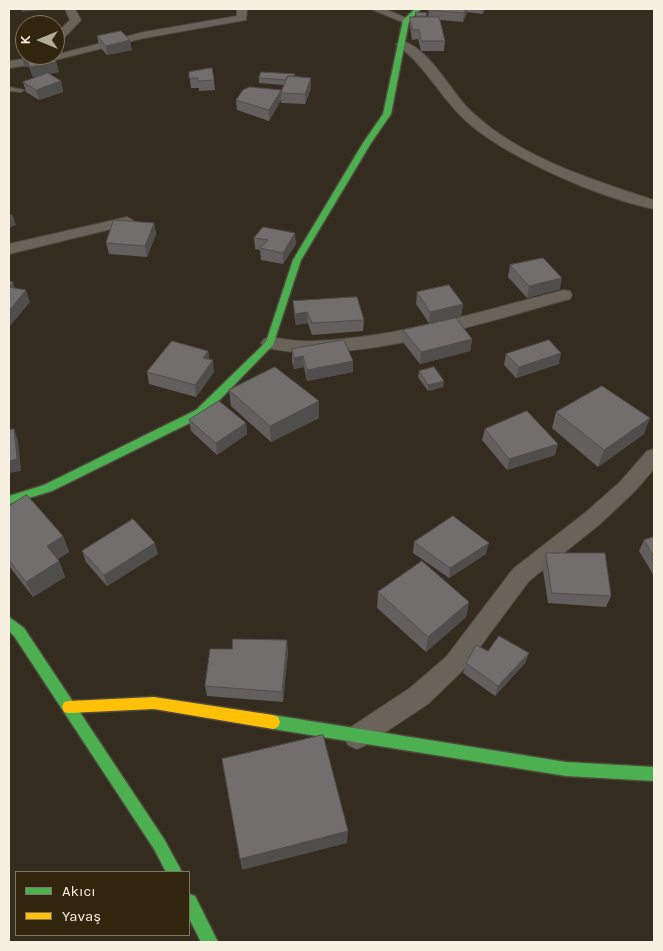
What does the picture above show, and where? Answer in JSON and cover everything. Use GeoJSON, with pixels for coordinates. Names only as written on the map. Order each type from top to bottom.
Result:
{"type":"FeatureCollection","features":[{"type":"Feature","properties":{"kind":"street"},"geometry":{"type":"LineString","coordinates":[[65,31],[76,20],[70,9]]}},
{"type":"Feature","properties":{"kind":"street"},"geometry":{"type":"LineString","coordinates":[[65,53],[144,35],[242,18],[242,9]]}},
{"type":"Feature","properties":{"kind":"street"},"geometry":{"type":"LineString","coordinates":[[376,9],[406,20]]}},
{"type":"Feature","properties":{"kind":"street"},"geometry":{"type":"LineString","coordinates":[[9,500],[48,488],[200,413],[270,343],[297,260],[367,143],[387,114],[406,20],[418,9]]}},
{"type":"Feature","properties":{"kind":"street"},"geometry":{"type":"LineString","coordinates":[[402,44],[422,60],[453,100],[470,117],[501,140],[540,161],[585,180],[654,205]]}},
{"type":"Feature","properties":{"kind":"street"},"geometry":{"type":"LineString","coordinates":[[9,249],[127,221]]}},
{"type":"Feature","properties":{"kind":"street"},"geometry":{"type":"LineString","coordinates":[[270,343],[310,347],[388,338],[429,330],[564,295]]}},
{"type":"Feature","properties":{"kind":"street"},"geometry":{"type":"LineString","coordinates":[[357,738],[419,696],[454,664],[522,575],[540,558],[593,518],[627,487],[654,456]]}},
{"type":"Feature","properties":{"kind":"street"},"geometry":{"type":"LineString","coordinates":[[9,624],[19,632],[69,707],[159,844],[173,871]]}},
{"type":"Feature","properties":{"kind":"street"},"geometry":{"type":"LineString","coordinates":[[69,707],[154,704],[357,738],[566,769],[654,774]]}},
{"type":"Feature","properties":{"kind":"street"},"geometry":{"type":"LineString","coordinates":[[190,904],[210,942]]}},
{"type":"Feature","properties":{"kind":"lane"},"geometry":{"type":"LineString","coordinates":[[9,89],[21,90]]}},
{"type":"Feature","properties":{"kind":"building"},"geometry":{"type":"Polygon","coordinates":[[[429,9],[466,9],[464,13],[429,9]]]}},
{"type":"Feature","properties":{"kind":"building"},"geometry":{"type":"Polygon","coordinates":[[[416,12],[427,13],[426,16],[416,16],[416,12]]]}},
{"type":"Feature","properties":{"kind":"building"},"geometry":{"type":"Polygon","coordinates":[[[410,17],[439,17],[445,41],[421,41],[419,30],[413,30],[410,17]]]}},
{"type":"Feature","properties":{"kind":"building"},"geometry":{"type":"Polygon","coordinates":[[[121,31],[130,40],[106,46],[97,36],[121,31]]]}},
{"type":"Feature","properties":{"kind":"building"},"geometry":{"type":"Polygon","coordinates":[[[212,68],[214,80],[198,81],[198,78],[189,78],[189,72],[212,68]]]}},
{"type":"Feature","properties":{"kind":"building"},"geometry":{"type":"Polygon","coordinates":[[[261,72],[295,74],[294,76],[288,76],[286,80],[259,78],[261,72]]]}},
{"type":"Feature","properties":{"kind":"building"},"geometry":{"type":"Polygon","coordinates":[[[48,73],[61,81],[36,90],[23,82],[48,73]]]}},
{"type":"Feature","properties":{"kind":"building"},"geometry":{"type":"Polygon","coordinates":[[[288,76],[311,78],[305,94],[281,93],[288,76]]]}},
{"type":"Feature","properties":{"kind":"building"},"geometry":{"type":"Polygon","coordinates":[[[250,87],[281,90],[269,110],[236,100],[243,90],[250,87]]]}},
{"type":"Feature","properties":{"kind":"building"},"geometry":{"type":"Polygon","coordinates":[[[114,220],[154,223],[145,246],[106,243],[114,220]]]}},
{"type":"Feature","properties":{"kind":"building"},"geometry":{"type":"Polygon","coordinates":[[[263,227],[295,233],[283,253],[260,248],[268,240],[254,238],[263,227]]]}},
{"type":"Feature","properties":{"kind":"building"},"geometry":{"type":"Polygon","coordinates":[[[543,258],[562,278],[529,286],[510,265],[543,258]]]}},
{"type":"Feature","properties":{"kind":"building"},"geometry":{"type":"Polygon","coordinates":[[[449,285],[463,304],[430,312],[417,292],[449,285]]]}},
{"type":"Feature","properties":{"kind":"building"},"geometry":{"type":"Polygon","coordinates":[[[9,287],[26,290],[9,311],[9,287]]]}},
{"type":"Feature","properties":{"kind":"building"},"geometry":{"type":"Polygon","coordinates":[[[357,297],[364,320],[312,323],[307,312],[295,314],[293,301],[357,297]]]}},
{"type":"Feature","properties":{"kind":"building"},"geometry":{"type":"Polygon","coordinates":[[[456,318],[472,339],[421,352],[403,330],[456,318]]]}},
{"type":"Feature","properties":{"kind":"building"},"geometry":{"type":"Polygon","coordinates":[[[344,340],[353,361],[307,370],[303,356],[294,358],[292,349],[344,340]]]}},
{"type":"Feature","properties":{"kind":"building"},"geometry":{"type":"Polygon","coordinates":[[[549,340],[561,353],[519,367],[506,354],[549,340]]]}},
{"type":"Feature","properties":{"kind":"building"},"geometry":{"type":"Polygon","coordinates":[[[172,341],[208,351],[203,358],[213,360],[195,385],[147,372],[172,341]]]}},
{"type":"Feature","properties":{"kind":"building"},"geometry":{"type":"Polygon","coordinates":[[[275,367],[319,401],[270,426],[229,390],[275,367]]]}},
{"type":"Feature","properties":{"kind":"building"},"geometry":{"type":"Polygon","coordinates":[[[434,367],[444,381],[428,385],[419,371],[434,367]]]}},
{"type":"Feature","properties":{"kind":"building"},"geometry":{"type":"Polygon","coordinates":[[[602,386],[650,418],[604,450],[556,412],[602,386]]]}},
{"type":"Feature","properties":{"kind":"building"},"geometry":{"type":"Polygon","coordinates":[[[219,401],[246,423],[216,443],[189,420],[219,401]]]}},
{"type":"Feature","properties":{"kind":"building"},"geometry":{"type":"Polygon","coordinates":[[[527,411],[558,444],[509,459],[485,429],[527,411]]]}},
{"type":"Feature","properties":{"kind":"building"},"geometry":{"type":"Polygon","coordinates":[[[14,429],[17,459],[9,461],[9,430],[14,429]]]}},
{"type":"Feature","properties":{"kind":"building"},"geometry":{"type":"Polygon","coordinates":[[[27,495],[63,536],[47,546],[59,561],[26,582],[9,560],[9,506],[27,495]]]}},
{"type":"Feature","properties":{"kind":"building"},"geometry":{"type":"Polygon","coordinates":[[[453,516],[489,543],[450,568],[414,542],[453,516]]]}},
{"type":"Feature","properties":{"kind":"building"},"geometry":{"type":"Polygon","coordinates":[[[133,519],[155,543],[104,575],[82,551],[133,519]]]}},
{"type":"Feature","properties":{"kind":"building"},"geometry":{"type":"Polygon","coordinates":[[[654,537],[654,557],[644,540],[654,537]]]}},
{"type":"Feature","properties":{"kind":"building"},"geometry":{"type":"Polygon","coordinates":[[[546,553],[605,553],[611,596],[552,593],[546,553]]]}},
{"type":"Feature","properties":{"kind":"building"},"geometry":{"type":"Polygon","coordinates":[[[422,561],[469,602],[428,637],[378,592],[422,561]]]}},
{"type":"Feature","properties":{"kind":"building"},"geometry":{"type":"Polygon","coordinates":[[[499,636],[529,653],[498,686],[466,663],[476,645],[488,651],[499,636]]]}},
{"type":"Feature","properties":{"kind":"building"},"geometry":{"type":"Polygon","coordinates":[[[233,639],[287,640],[282,692],[205,686],[210,649],[232,649],[233,639]]]}},
{"type":"Feature","properties":{"kind":"building"},"geometry":{"type":"Polygon","coordinates":[[[323,735],[348,831],[240,859],[222,759],[323,735]]]}},
{"type":"Feature","properties":{"kind":"traffic: fast"},"geometry":{"type":"LineString","coordinates":[[9,500],[48,488],[200,413],[270,343],[297,260],[367,143],[387,114],[406,20],[418,9]]}},
{"type":"Feature","properties":{"kind":"traffic: fast"},"geometry":{"type":"LineString","coordinates":[[9,623],[19,632],[159,844],[173,871]]}},
{"type":"Feature","properties":{"kind":"traffic: fast"},"geometry":{"type":"LineString","coordinates":[[273,722],[566,769],[654,774]]}},
{"type":"Feature","properties":{"kind":"traffic: fast"},"geometry":{"type":"LineString","coordinates":[[190,904],[210,942]]}},
{"type":"Feature","properties":{"kind":"traffic: slow"},"geometry":{"type":"LineString","coordinates":[[69,707],[154,703],[273,722]]}}]}
